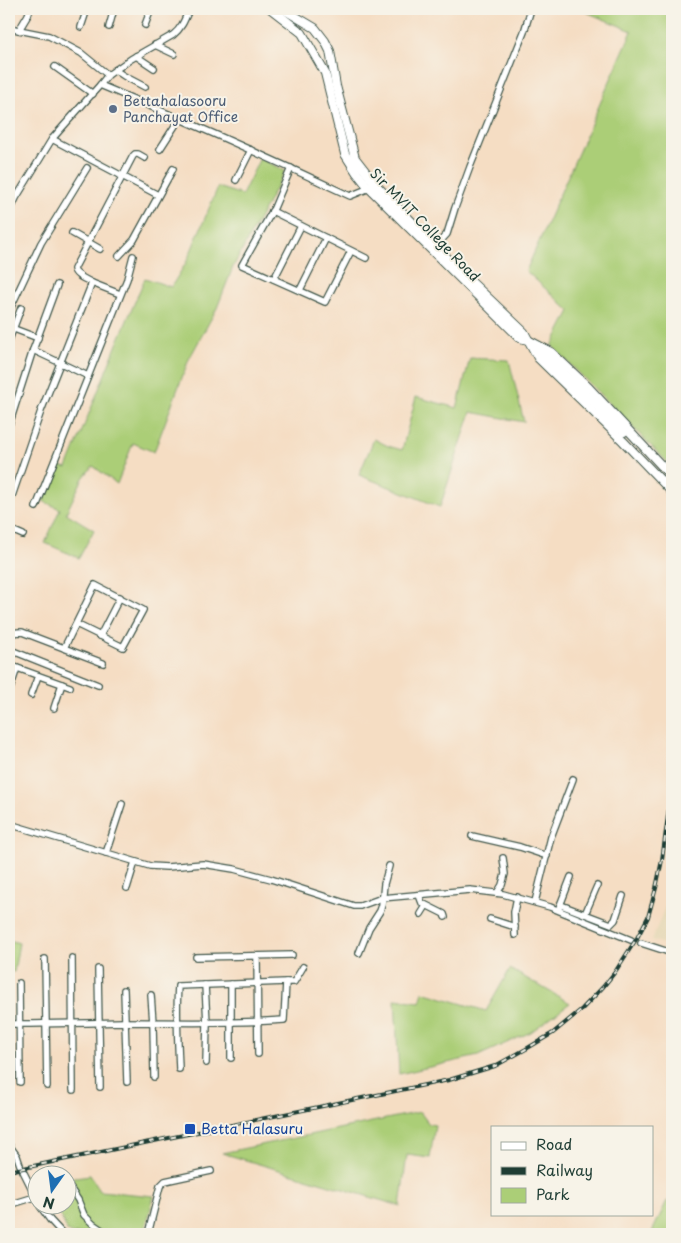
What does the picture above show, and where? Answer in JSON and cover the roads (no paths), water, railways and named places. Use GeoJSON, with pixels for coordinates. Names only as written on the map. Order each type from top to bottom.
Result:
{"type":"FeatureCollection","features":[{"type":"Feature","properties":{"kind":"main road","name":"Sir MVIT College Road"},"geometry":{"type":"LineString","coordinates":[[271,9],[302,33],[325,73],[345,154],[357,173],[524,332],[538,358],[672,482]]}},
{"type":"Feature","properties":{"kind":"main road","name":"Sir MVIT College Road"},"geometry":{"type":"LineString","coordinates":[[283,9],[314,28],[328,46],[336,86],[356,158],[373,187]]}},
{"type":"Feature","properties":{"kind":"main road","name":"Sir MVIT College Road"},"geometry":{"type":"LineString","coordinates":[[528,340],[551,352],[558,358],[589,388],[672,477]]}},
{"type":"Feature","properties":{"kind":"main road","name":"Sir MVIT College Road"},"geometry":{"type":"LineString","coordinates":[[626,439],[672,492]]}},
{"type":"Feature","properties":{"kind":"street"},"geometry":{"type":"LineString","coordinates":[[19,30],[30,9]]}},
{"type":"Feature","properties":{"kind":"street"},"geometry":{"type":"LineString","coordinates":[[81,27],[86,9]]}},
{"type":"Feature","properties":{"kind":"street"},"geometry":{"type":"LineString","coordinates":[[109,27],[114,9]]}},
{"type":"Feature","properties":{"kind":"street"},"geometry":{"type":"LineString","coordinates":[[145,25],[151,9]]}},
{"type":"Feature","properties":{"kind":"street"},"geometry":{"type":"LineString","coordinates":[[9,214],[16,198],[52,139],[100,84],[115,70],[179,31],[189,9]]}},
{"type":"Feature","properties":{"kind":"street"},"geometry":{"type":"LineString","coordinates":[[434,248],[447,234],[467,175],[524,32],[531,9]]}},
{"type":"Feature","properties":{"kind":"street"},"geometry":{"type":"LineString","coordinates":[[9,28],[49,36],[81,53],[108,75]]}},
{"type":"Feature","properties":{"kind":"street"},"geometry":{"type":"LineString","coordinates":[[155,45],[174,54]]}},
{"type":"Feature","properties":{"kind":"street"},"geometry":{"type":"LineString","coordinates":[[136,56],[154,68]]}},
{"type":"Feature","properties":{"kind":"street"},"geometry":{"type":"LineString","coordinates":[[55,67],[92,94]]}},
{"type":"Feature","properties":{"kind":"street"},"geometry":{"type":"LineString","coordinates":[[115,70],[146,87]]}},
{"type":"Feature","properties":{"kind":"street"},"geometry":{"type":"LineString","coordinates":[[100,84],[180,118],[350,196],[373,187]]}},
{"type":"Feature","properties":{"kind":"street"},"geometry":{"type":"LineString","coordinates":[[160,149],[180,118]]}},
{"type":"Feature","properties":{"kind":"street"},"geometry":{"type":"LineString","coordinates":[[52,139],[158,195]]}},
{"type":"Feature","properties":{"kind":"street"},"geometry":{"type":"LineString","coordinates":[[236,180],[251,150]]}},
{"type":"Feature","properties":{"kind":"street"},"geometry":{"type":"LineString","coordinates":[[120,294],[92,283],[76,274],[74,269],[135,154],[145,158]]}},
{"type":"Feature","properties":{"kind":"street"},"geometry":{"type":"LineString","coordinates":[[9,312],[41,243],[87,168]]}},
{"type":"Feature","properties":{"kind":"street"},"geometry":{"type":"LineString","coordinates":[[291,168],[272,212],[242,265],[325,302],[351,251]]}},
{"type":"Feature","properties":{"kind":"street"},"geometry":{"type":"LineString","coordinates":[[119,256],[134,240],[173,169]]}},
{"type":"Feature","properties":{"kind":"street"},"geometry":{"type":"LineString","coordinates":[[272,212],[366,258]]}},
{"type":"Feature","properties":{"kind":"street"},"geometry":{"type":"LineString","coordinates":[[274,279],[301,226]]}},
{"type":"Feature","properties":{"kind":"street"},"geometry":{"type":"LineString","coordinates":[[72,233],[100,249]]}},
{"type":"Feature","properties":{"kind":"street"},"geometry":{"type":"LineString","coordinates":[[300,290],[326,238]]}},
{"type":"Feature","properties":{"kind":"street"},"geometry":{"type":"LineString","coordinates":[[36,507],[127,279],[133,256]]}},
{"type":"Feature","properties":{"kind":"street"},"geometry":{"type":"LineString","coordinates":[[10,502],[41,411],[92,283]]}},
{"type":"Feature","properties":{"kind":"street"},"geometry":{"type":"LineString","coordinates":[[9,425],[33,350],[57,285]]}},
{"type":"Feature","properties":{"kind":"street"},"geometry":{"type":"LineString","coordinates":[[9,340],[11,328],[21,308]]}},
{"type":"Feature","properties":{"kind":"street"},"geometry":{"type":"LineString","coordinates":[[11,328],[38,338]]}},
{"type":"Feature","properties":{"kind":"street"},"geometry":{"type":"LineString","coordinates":[[33,350],[88,376]]}},
{"type":"Feature","properties":{"kind":"street"},"geometry":{"type":"LineString","coordinates":[[9,529],[23,535]]}},
{"type":"Feature","properties":{"kind":"street"},"geometry":{"type":"LineString","coordinates":[[64,648],[95,585],[143,610],[123,647],[76,624]]}},
{"type":"Feature","properties":{"kind":"street"},"geometry":{"type":"LineString","coordinates":[[100,636],[120,598]]}},
{"type":"Feature","properties":{"kind":"street"},"geometry":{"type":"LineString","coordinates":[[98,685],[11,650],[9,639],[11,634],[22,632],[103,662]]}},
{"type":"Feature","properties":{"kind":"street"},"geometry":{"type":"LineString","coordinates":[[9,665],[70,687]]}},
{"type":"Feature","properties":{"kind":"street"},"geometry":{"type":"LineString","coordinates":[[10,689],[17,668]]}},
{"type":"Feature","properties":{"kind":"street"},"geometry":{"type":"LineString","coordinates":[[31,696],[38,676]]}},
{"type":"Feature","properties":{"kind":"street"},"geometry":{"type":"LineString","coordinates":[[54,708],[62,684]]}},
{"type":"Feature","properties":{"kind":"street"},"geometry":{"type":"LineString","coordinates":[[535,902],[551,837],[573,779]]}},
{"type":"Feature","properties":{"kind":"street"},"geometry":{"type":"LineString","coordinates":[[106,853],[122,804]]}},
{"type":"Feature","properties":{"kind":"street"},"geometry":{"type":"LineString","coordinates":[[9,824],[150,866],[203,864],[234,869],[270,878],[354,906],[360,906],[382,898],[470,890],[498,893],[585,914],[611,924],[623,896]]}},
{"type":"Feature","properties":{"kind":"street"},"geometry":{"type":"LineString","coordinates":[[472,836],[520,847],[547,856]]}},
{"type":"Feature","properties":{"kind":"street"},"geometry":{"type":"LineString","coordinates":[[498,893],[505,874],[503,858]]}},
{"type":"Feature","properties":{"kind":"street"},"geometry":{"type":"LineString","coordinates":[[127,888],[135,862]]}},
{"type":"Feature","properties":{"kind":"street"},"geometry":{"type":"LineString","coordinates":[[359,953],[369,928],[380,911],[389,866]]}},
{"type":"Feature","properties":{"kind":"street"},"geometry":{"type":"LineString","coordinates":[[560,908],[571,876]]}},
{"type":"Feature","properties":{"kind":"street"},"geometry":{"type":"LineString","coordinates":[[585,914],[596,886]]}},
{"type":"Feature","properties":{"kind":"street"},"geometry":{"type":"LineString","coordinates":[[419,895],[422,903],[444,914],[445,917]]}},
{"type":"Feature","properties":{"kind":"street"},"geometry":{"type":"LineString","coordinates":[[515,935],[514,912],[517,898]]}},
{"type":"Feature","properties":{"kind":"street"},"geometry":{"type":"LineString","coordinates":[[420,914],[426,906]]}},
{"type":"Feature","properties":{"kind":"street"},"geometry":{"type":"LineString","coordinates":[[560,908],[632,940]]}},
{"type":"Feature","properties":{"kind":"street"},"geometry":{"type":"LineString","coordinates":[[490,919],[515,927]]}},
{"type":"Feature","properties":{"kind":"street"},"geometry":{"type":"LineString","coordinates":[[641,943],[672,953]]}},
{"type":"Feature","properties":{"kind":"street"},"geometry":{"type":"LineString","coordinates":[[196,957],[292,955]]}},
{"type":"Feature","properties":{"kind":"street"},"geometry":{"type":"LineString","coordinates":[[257,956],[258,1054]]}},
{"type":"Feature","properties":{"kind":"street"},"geometry":{"type":"LineString","coordinates":[[72,958],[73,1090]]}},
{"type":"Feature","properties":{"kind":"street"},"geometry":{"type":"LineString","coordinates":[[45,959],[47,1086]]}},
{"type":"Feature","properties":{"kind":"street"},"geometry":{"type":"LineString","coordinates":[[179,1069],[178,986],[294,982],[303,968]]}},
{"type":"Feature","properties":{"kind":"street"},"geometry":{"type":"LineString","coordinates":[[98,969],[100,1087]]}},
{"type":"Feature","properties":{"kind":"street"},"geometry":{"type":"LineString","coordinates":[[9,1024],[257,1022],[284,1020],[286,982]]}},
{"type":"Feature","properties":{"kind":"street"},"geometry":{"type":"LineString","coordinates":[[19,983],[20,1082]]}},
{"type":"Feature","properties":{"kind":"street"},"geometry":{"type":"LineString","coordinates":[[231,984],[232,1058]]}},
{"type":"Feature","properties":{"kind":"street"},"geometry":{"type":"LineString","coordinates":[[205,985],[207,1022],[206,1063]]}},
{"type":"Feature","properties":{"kind":"street"},"geometry":{"type":"LineString","coordinates":[[124,990],[127,1082]]}},
{"type":"Feature","properties":{"kind":"street"},"geometry":{"type":"LineString","coordinates":[[151,995],[154,1077]]}},
{"type":"Feature","properties":{"kind":"street"},"geometry":{"type":"LineString","coordinates":[[9,1145],[17,1156],[20,1165]]}},
{"type":"Feature","properties":{"kind":"street"},"geometry":{"type":"LineString","coordinates":[[22,1171],[28,1183]]}},
{"type":"Feature","properties":{"kind":"street"},"geometry":{"type":"LineString","coordinates":[[148,1234],[160,1186],[165,1181],[210,1171]]}},
{"type":"Feature","properties":{"kind":"street"},"geometry":{"type":"LineString","coordinates":[[78,1200],[84,1215],[108,1234]]}},
{"type":"Feature","properties":{"kind":"street"},"geometry":{"type":"LineString","coordinates":[[9,1205],[28,1201]]}},
{"type":"Feature","properties":{"kind":"street"},"geometry":{"type":"LineString","coordinates":[[47,1216],[63,1234]]}},
{"type":"Feature","properties":{"kind":"railway"},"geometry":{"type":"LineString","coordinates":[[9,1171],[449,1080],[495,1066],[526,1049],[553,1033],[582,1009],[615,972],[637,938],[648,917],[656,888],[662,860],[672,786]]}},
{"type":"Feature","properties":{"kind":"place","name":"Bettahalasooru Panchayat Office"},"geometry":{"type":"Point","coordinates":[113,109]}},
{"type":"Feature","properties":{"kind":"place","name":"Betta Halasuru"},"geometry":{"type":"Point","coordinates":[190,1129]}}]}
